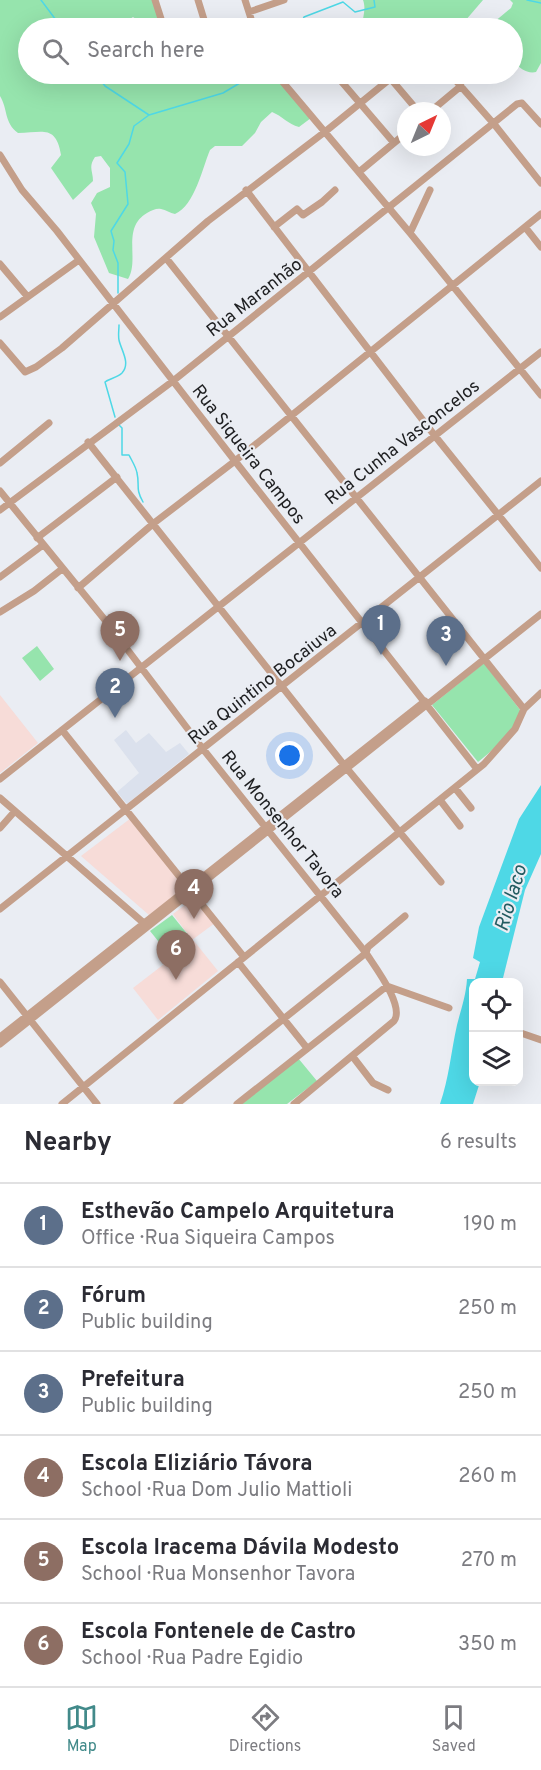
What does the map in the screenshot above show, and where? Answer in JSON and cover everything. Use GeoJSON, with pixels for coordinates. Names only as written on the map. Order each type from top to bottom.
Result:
{"type":"FeatureCollection","features":[{"type":"Feature","properties":{"kind":"street"},"geometry":{"type":"LineString","coordinates":[[155,0],[161,18]]}},
{"type":"Feature","properties":{"kind":"street"},"geometry":{"type":"LineString","coordinates":[[198,0],[204,18]]}},
{"type":"Feature","properties":{"kind":"street"},"geometry":{"type":"LineString","coordinates":[[245,0],[251,18]]}},
{"type":"Feature","properties":{"kind":"street"},"geometry":{"type":"LineString","coordinates":[[249,12],[284,0]]}},
{"type":"Feature","properties":{"kind":"street"},"geometry":{"type":"LineString","coordinates":[[285,84],[454,285],[541,395]]}},
{"type":"Feature","properties":{"kind":"street"},"geometry":{"type":"LineString","coordinates":[[343,84],[394,143]]}},
{"type":"Feature","properties":{"kind":"street"},"geometry":{"type":"LineString","coordinates":[[0,343],[25,372],[36,367],[62,348],[246,190],[326,131],[384,84]]}},
{"type":"Feature","properties":{"kind":"street"},"geometry":{"type":"LineString","coordinates":[[399,84],[412,102]]}},
{"type":"Feature","properties":{"kind":"street"},"geometry":{"type":"LineString","coordinates":[[441,102],[460,86],[541,183]]}},
{"type":"Feature","properties":{"kind":"street","name":"Rua Maranhão"},"geometry":{"type":"LineString","coordinates":[[0,510],[172,381],[517,104],[522,103],[541,124]]}},
{"type":"Feature","properties":{"kind":"street"},"geometry":{"type":"LineString","coordinates":[[359,172],[397,140]]}},
{"type":"Feature","properties":{"kind":"street","name":"Rua Siqueira Campos"},"geometry":{"type":"LineString","coordinates":[[0,155],[22,190],[477,769]]}},
{"type":"Feature","properties":{"kind":"street"},"geometry":{"type":"LineString","coordinates":[[246,190],[435,436],[541,568]]}},
{"type":"Feature","properties":{"kind":"street"},"geometry":{"type":"LineString","coordinates":[[274,227],[297,209],[303,215],[335,190]]}},
{"type":"Feature","properties":{"kind":"street"},"geometry":{"type":"LineString","coordinates":[[410,233],[430,190]]}},
{"type":"Feature","properties":{"kind":"street"},"geometry":{"type":"LineString","coordinates":[[78,588],[154,523],[235,461],[541,214]]}},
{"type":"Feature","properties":{"kind":"street"},"geometry":{"type":"LineString","coordinates":[[525,227],[541,247]]}},
{"type":"Feature","properties":{"kind":"street"},"geometry":{"type":"LineString","coordinates":[[166,258],[524,709]]}},
{"type":"Feature","properties":{"kind":"street"},"geometry":{"type":"LineString","coordinates":[[0,317],[79,260]]}},
{"type":"Feature","properties":{"kind":"street"},"geometry":{"type":"LineString","coordinates":[[0,264],[27,296]]}},
{"type":"Feature","properties":{"kind":"street","name":"Rua Cunha Vasconcelos"},"geometry":{"type":"LineString","coordinates":[[0,779],[541,352]]}},
{"type":"Feature","properties":{"kind":"street"},"geometry":{"type":"LineString","coordinates":[[0,463],[49,423]]}},
{"type":"Feature","properties":{"kind":"street"},"geometry":{"type":"LineString","coordinates":[[88,442],[345,767],[441,882]]}},
{"type":"Feature","properties":{"kind":"street"},"geometry":{"type":"LineString","coordinates":[[37,538],[117,477]]}},
{"type":"Feature","properties":{"kind":"street","name":"Rua Quintino Bocaiuva"},"geometry":{"type":"LineString","coordinates":[[0,909],[541,481]]}},
{"type":"Feature","properties":{"kind":"street","name":"Rua Monsenhor Tavora"},"geometry":{"type":"LineString","coordinates":[[0,491],[366,953],[387,986],[398,1017],[352,1057]]}},
{"type":"Feature","properties":{"kind":"street"},"geometry":{"type":"LineString","coordinates":[[0,577],[43,545]]}},
{"type":"Feature","properties":{"kind":"street"},"geometry":{"type":"LineString","coordinates":[[0,612],[34,591],[62,569]]}},
{"type":"Feature","properties":{"kind":"street"},"geometry":{"type":"LineString","coordinates":[[0,1037],[28,1018],[541,614]]}},
{"type":"Feature","properties":{"kind":"street"},"geometry":{"type":"LineString","coordinates":[[62,1104],[455,788],[495,753],[515,729],[524,709],[541,693]]}},
{"type":"Feature","properties":{"kind":"street"},"geometry":{"type":"LineString","coordinates":[[62,730],[244,957]]}},
{"type":"Feature","properties":{"kind":"street"},"geometry":{"type":"LineString","coordinates":[[455,788],[471,808]]}},
{"type":"Feature","properties":{"kind":"street"},"geometry":{"type":"LineString","coordinates":[[0,798],[146,925]]}},
{"type":"Feature","properties":{"kind":"street"},"geometry":{"type":"LineString","coordinates":[[440,800],[460,826]]}},
{"type":"Feature","properties":{"kind":"street"},"geometry":{"type":"LineString","coordinates":[[0,828],[15,811]]}},
{"type":"Feature","properties":{"kind":"street"},"geometry":{"type":"LineString","coordinates":[[177,1104],[366,953],[368,947],[405,916]]}},
{"type":"Feature","properties":{"kind":"street"},"geometry":{"type":"LineString","coordinates":[[238,962],[307,1048]]}},
{"type":"Feature","properties":{"kind":"street"},"geometry":{"type":"LineString","coordinates":[[0,982],[97,1104]]}},
{"type":"Feature","properties":{"kind":"street"},"geometry":{"type":"LineString","coordinates":[[237,1104],[387,986],[449,1008]]}},
{"type":"Feature","properties":{"kind":"street"},"geometry":{"type":"LineString","coordinates":[[0,1044],[28,1018]]}},
{"type":"Feature","properties":{"kind":"street"},"geometry":{"type":"LineString","coordinates":[[523,1033],[541,1040]]}},
{"type":"Feature","properties":{"kind":"street"},"geometry":{"type":"LineString","coordinates":[[294,1104],[352,1057],[373,1083],[388,1090]]}},
{"type":"Feature","properties":{"kind":"shaded area"},"geometry":{"type":"Polygon","coordinates":[[[0,695],[38,743],[0,773],[0,695]]]}},
{"type":"Feature","properties":{"kind":"shaded area"},"geometry":{"type":"Polygon","coordinates":[[[126,730],[136,743],[149,733],[166,752],[180,743],[189,754],[127,804],[117,792],[139,773],[114,740],[126,730]]]}},
{"type":"Feature","properties":{"kind":"shaded area"},"geometry":{"type":"Polygon","coordinates":[[[131,818],[185,888],[149,915],[81,856],[131,818]]]}},
{"type":"Feature","properties":{"kind":"shaded area"},"geometry":{"type":"Polygon","coordinates":[[[194,898],[215,923],[192,940],[173,914],[194,898]]]}},
{"type":"Feature","properties":{"kind":"shaded area"},"geometry":{"type":"Polygon","coordinates":[[[194,941],[218,971],[158,1020],[133,988],[194,941]]]}},
{"type":"Feature","properties":{"kind":"green space"},"geometry":{"type":"Polygon","coordinates":[[[0,0],[154,0],[159,18],[18,18],[18,84],[282,84],[311,118],[299,127],[272,112],[242,146],[215,146],[210,150],[193,195],[182,209],[175,214],[156,209],[139,219],[133,235],[132,263],[128,279],[109,273],[94,237],[96,214],[91,203],[97,193],[110,187],[110,168],[101,156],[95,157],[91,166],[93,181],[73,200],[51,168],[61,155],[56,138],[47,132],[18,133],[10,125],[0,96],[0,0]]]}},
{"type":"Feature","properties":{"kind":"green space"},"geometry":{"type":"Polygon","coordinates":[[[363,0],[483,0],[468,18],[363,18],[363,0]]]}},
{"type":"Feature","properties":{"kind":"green space"},"geometry":{"type":"Polygon","coordinates":[[[510,0],[541,0],[541,63],[536,72],[523,69],[523,18],[499,18],[511,8],[513,3],[510,0]]]}},
{"type":"Feature","properties":{"kind":"green space"},"geometry":{"type":"Polygon","coordinates":[[[37,646],[54,669],[40,681],[22,658],[37,646]]]}},
{"type":"Feature","properties":{"kind":"green space"},"geometry":{"type":"Polygon","coordinates":[[[484,663],[521,711],[498,745],[478,762],[432,705],[484,663]]]}},
{"type":"Feature","properties":{"kind":"green space"},"geometry":{"type":"Polygon","coordinates":[[[172,915],[193,941],[171,957],[150,931],[172,915]]]}},
{"type":"Feature","properties":{"kind":"green space"},"geometry":{"type":"Polygon","coordinates":[[[298,1058],[317,1081],[287,1104],[242,1104],[298,1058]]]}},
{"type":"Feature","properties":{"kind":"water","name":"Rio Iaco"},"geometry":{"type":"Polygon","coordinates":[[[541,785],[541,854],[525,890],[503,978],[475,978],[480,962],[473,958],[479,927],[519,819],[541,785]]]}},
{"type":"Feature","properties":{"kind":"water"},"geometry":{"type":"Polygon","coordinates":[[[467,979],[469,979],[469,1086],[479,1086],[473,1104],[440,1104],[448,1075],[467,979]]]}},
{"type":"Feature","properties":{"kind":"waterway"},"geometry":{"type":"LineString","coordinates":[[41,0],[54,18]]}},
{"type":"Feature","properties":{"kind":"waterway"},"geometry":{"type":"LineString","coordinates":[[304,18],[343,2],[355,12],[375,7],[374,0]]}},
{"type":"Feature","properties":{"kind":"waterway"},"geometry":{"type":"LineString","coordinates":[[527,0],[541,3]]}},
{"type":"Feature","properties":{"kind":"waterway"},"geometry":{"type":"LineString","coordinates":[[104,84],[149,115],[223,93],[238,84]]}},
{"type":"Feature","properties":{"kind":"waterway"},"geometry":{"type":"LineString","coordinates":[[118,293],[118,263],[113,250],[114,241],[111,231],[128,204],[125,172],[117,163],[129,144],[134,126],[149,115]]}},
{"type":"Feature","properties":{"kind":"waterway"},"geometry":{"type":"LineString","coordinates":[[115,417],[105,382],[120,375],[126,365],[119,340],[119,325]]}},
{"type":"Feature","properties":{"kind":"waterway"},"geometry":{"type":"LineString","coordinates":[[118,424],[122,428],[122,455],[129,455],[135,466],[139,493],[143,502]]}},
{"type":"Feature","properties":{"kind":"place","name":"Esthevão Campelo Arquitetura"},"geometry":{"type":"Point","coordinates":[381,655]}},
{"type":"Feature","properties":{"kind":"place","name":"Escola Iracema Dávila Modesto"},"geometry":{"type":"Point","coordinates":[120,661]}},
{"type":"Feature","properties":{"kind":"place","name":"Prefeitura"},"geometry":{"type":"Point","coordinates":[446,666]}},
{"type":"Feature","properties":{"kind":"place","name":"Fórum"},"geometry":{"type":"Point","coordinates":[115,718]}},
{"type":"Feature","properties":{"kind":"place","name":"Escola Eliziário Távora"},"geometry":{"type":"Point","coordinates":[194,919]}},
{"type":"Feature","properties":{"kind":"place","name":"Escola Fontenele de Castro"},"geometry":{"type":"Point","coordinates":[176,980]}}]}
